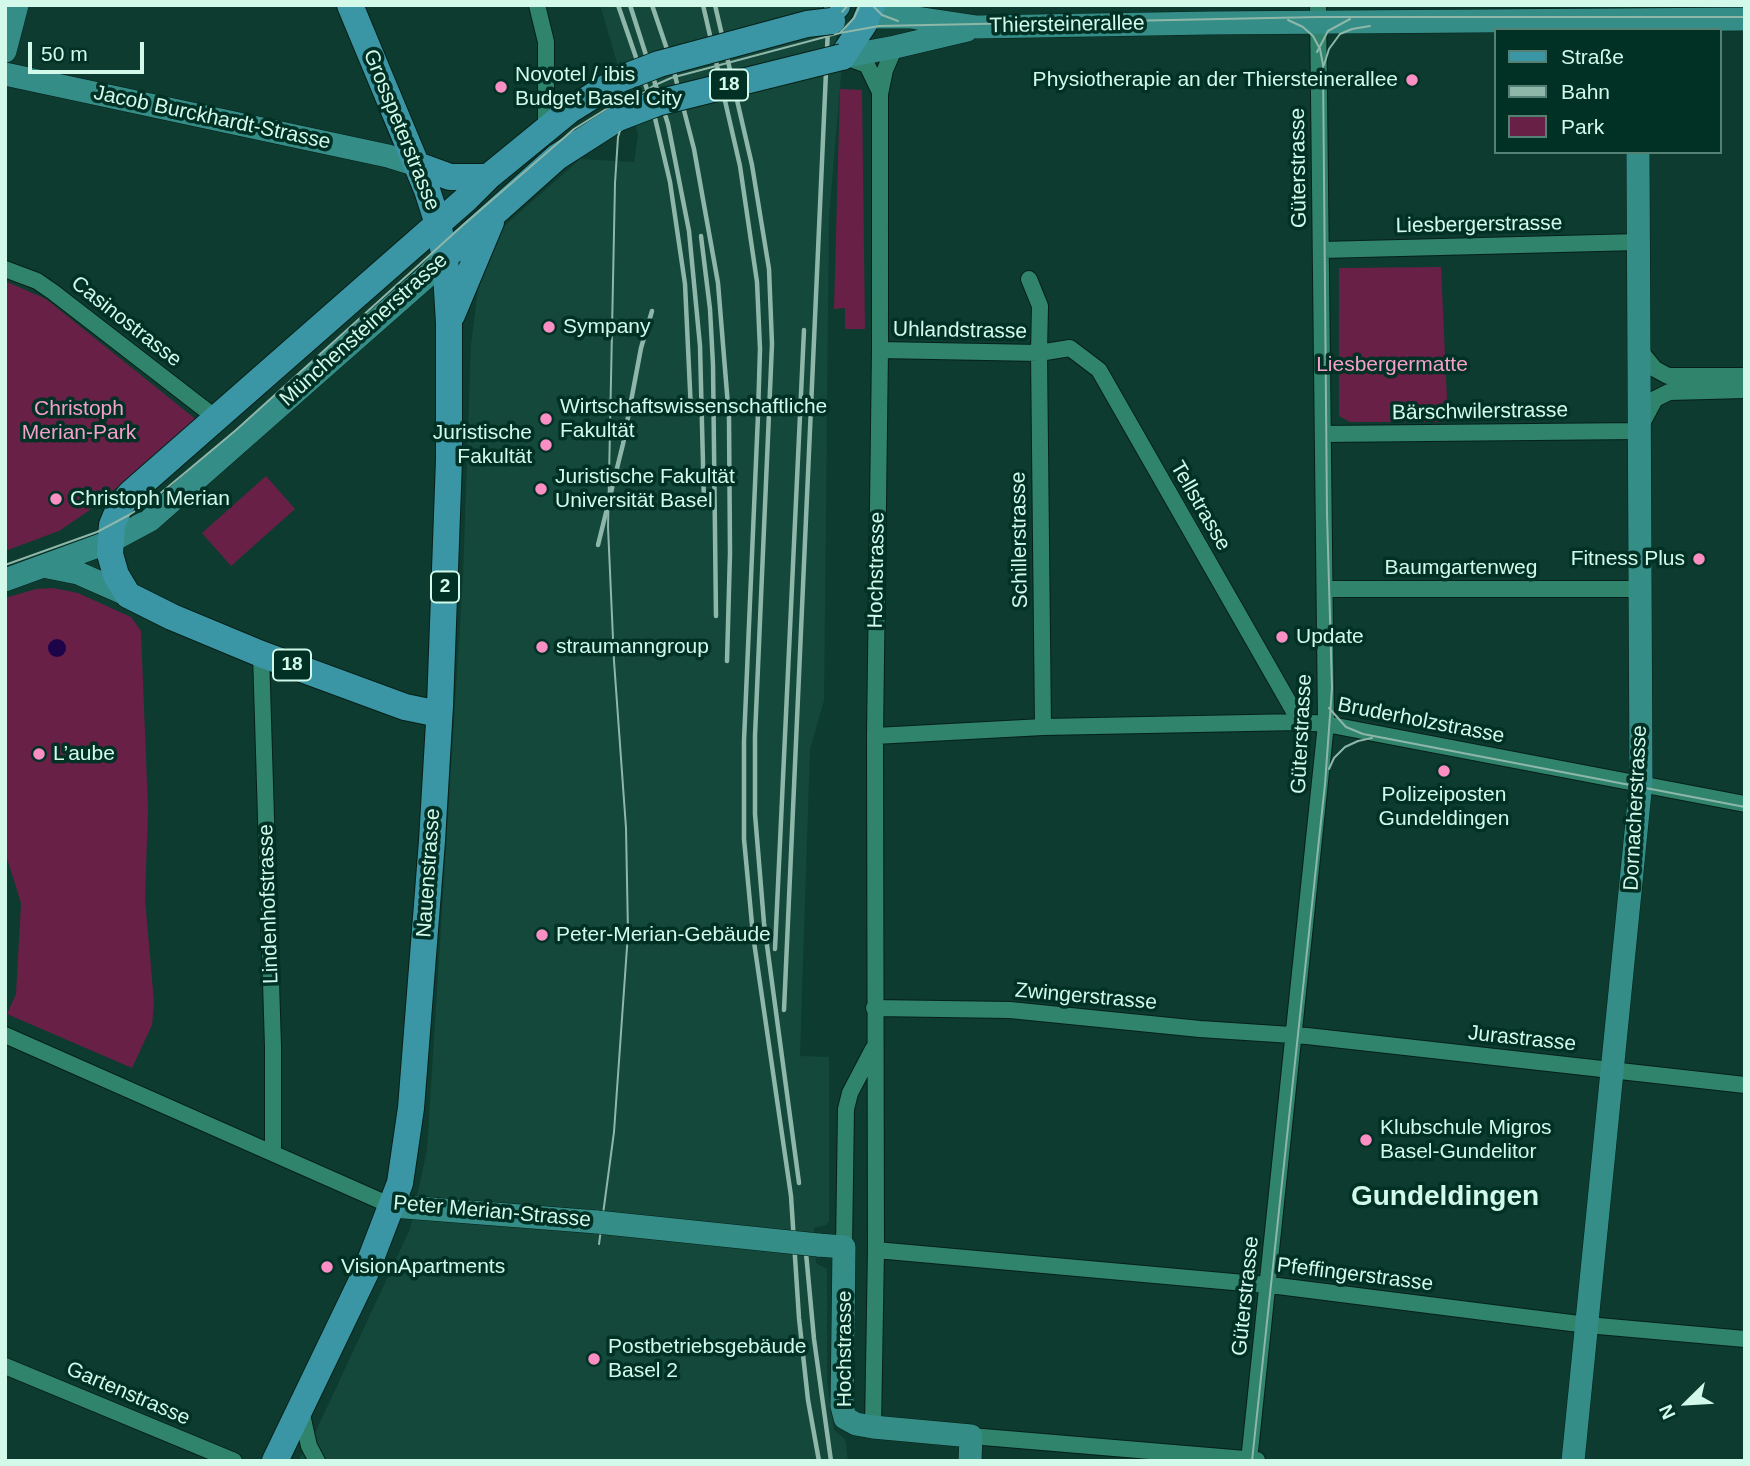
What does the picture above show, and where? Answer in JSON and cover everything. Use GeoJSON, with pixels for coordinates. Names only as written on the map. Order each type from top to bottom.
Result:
{"type":"FeatureCollection","features":[{"type":"Feature","properties":{"kind":"main road","name":"Grosspeterstrasse"},"geometry":{"type":"LineString","coordinates":[[350,5],[417,165],[438,224],[444,257]]}},
{"type":"Feature","properties":{"kind":"main road"},"geometry":{"type":"LineString","coordinates":[[842,57],[880,11]]}},
{"type":"Feature","properties":{"kind":"main road","name":"18"},"geometry":{"type":"LineString","coordinates":[[828,14],[880,11]]}},
{"type":"Feature","properties":{"kind":"main road","name":"Münchensteinerstrasse"},"geometry":{"type":"LineString","coordinates":[[110,542],[115,516],[131,493],[488,177],[582,101],[620,79],[659,64],[828,14]]}},
{"type":"Feature","properties":{"kind":"main road","name":"Münchensteinerstrasse"},"geometry":{"type":"LineString","coordinates":[[444,257],[567,149],[618,118],[657,103],[842,57]]}},
{"type":"Feature","properties":{"kind":"main road"},"geometry":{"type":"LineString","coordinates":[[417,165],[450,177],[488,177]]}},
{"type":"Feature","properties":{"kind":"main road"},"geometry":{"type":"LineString","coordinates":[[449,323],[485,231],[509,199]]}},
{"type":"Feature","properties":{"kind":"main road","name":"Nauenstrasse"},"geometry":{"type":"LineString","coordinates":[[275,1461],[365,1274],[392,1206],[402,1171],[411,1108],[432,841],[449,460],[449,323],[444,257]]}},
{"type":"Feature","properties":{"kind":"main road","name":"18"},"geometry":{"type":"LineString","coordinates":[[110,542],[116,575],[128,595],[172,617],[261,654],[405,708],[439,714]]}},
{"type":"Feature","properties":{"kind":"street"},"geometry":{"type":"LineString","coordinates":[[5,51],[17,5]]}},
{"type":"Feature","properties":{"kind":"street"},"geometry":{"type":"LineString","coordinates":[[537,5],[546,42],[546,129]]}},
{"type":"Feature","properties":{"kind":"street"},"geometry":{"type":"LineString","coordinates":[[880,11],[895,47]]}},
{"type":"Feature","properties":{"kind":"street","name":"Thiersteinerallee"},"geometry":{"type":"LineString","coordinates":[[880,11],[977,27]]}},
{"type":"Feature","properties":{"kind":"street","name":"Thiersteinerallee"},"geometry":{"type":"LineString","coordinates":[[842,57],[977,27],[1318,11],[1745,19]]}},
{"type":"Feature","properties":{"kind":"street","name":"Güterstrasse"},"geometry":{"type":"LineString","coordinates":[[1252,1460],[1326,724],[1318,11]]}},
{"type":"Feature","properties":{"kind":"street","name":"Hochstrasse"},"geometry":{"type":"LineString","coordinates":[[875,1046],[850,1093],[846,1109],[842,1412],[849,1421],[873,1427],[880,94],[885,70],[895,47]]}},
{"type":"Feature","properties":{"kind":"street","name":"Hochstrasse"},"geometry":{"type":"LineString","coordinates":[[842,57],[867,65],[877,82],[880,94]]}},
{"type":"Feature","properties":{"kind":"street","name":"Jacob Burckhardt-Strasse"},"geometry":{"type":"LineString","coordinates":[[5,74],[387,156],[417,165]]}},
{"type":"Feature","properties":{"kind":"street","name":"Dornacherstrasse"},"geometry":{"type":"LineString","coordinates":[[1573,1461],[1641,785],[1638,154]]}},
{"type":"Feature","properties":{"kind":"street","name":"Liesbergerstrasse"},"geometry":{"type":"LineString","coordinates":[[1321,250],[1639,242]]}},
{"type":"Feature","properties":{"kind":"street","name":"Münchensteinerstrasse"},"geometry":{"type":"LineString","coordinates":[[5,580],[110,542],[150,520],[426,277],[444,257]]}},
{"type":"Feature","properties":{"kind":"street","name":"Casinostrasse"},"geometry":{"type":"LineString","coordinates":[[5,269],[37,281],[53,292],[216,418]]}},
{"type":"Feature","properties":{"kind":"street"},"geometry":{"type":"LineString","coordinates":[[1029,279],[1040,306],[1039,353]]}},
{"type":"Feature","properties":{"kind":"street"},"geometry":{"type":"LineString","coordinates":[[1637,347],[1656,369],[1668,376],[1745,376]]}},
{"type":"Feature","properties":{"kind":"street","name":"Tellstrasse"},"geometry":{"type":"LineString","coordinates":[[1039,353],[1070,348],[1099,370],[1300,722]]}},
{"type":"Feature","properties":{"kind":"street","name":"Uhlandstrasse"},"geometry":{"type":"LineString","coordinates":[[880,350],[1039,353]]}},
{"type":"Feature","properties":{"kind":"street","name":"Schillerstrasse"},"geometry":{"type":"LineString","coordinates":[[1039,353],[1043,727]]}},
{"type":"Feature","properties":{"kind":"street"},"geometry":{"type":"LineString","coordinates":[[1638,431],[1655,399],[1669,392],[1745,390]]}},
{"type":"Feature","properties":{"kind":"street","name":"Bärschwilerstrasse"},"geometry":{"type":"LineString","coordinates":[[1323,435],[1638,431]]}},
{"type":"Feature","properties":{"kind":"street"},"geometry":{"type":"LineString","coordinates":[[45,566],[78,573],[128,595]]}},
{"type":"Feature","properties":{"kind":"street","name":"Baumgartenweg"},"geometry":{"type":"LineString","coordinates":[[1325,589],[1640,589]]}},
{"type":"Feature","properties":{"kind":"street","name":"Lindenhofstrasse"},"geometry":{"type":"LineString","coordinates":[[261,654],[273,1047],[273,1153]]}},
{"type":"Feature","properties":{"kind":"street","name":"Bruderholzstrasse"},"geometry":{"type":"LineString","coordinates":[[875,736],[1043,727],[1300,722],[1326,724],[1745,804]]}},
{"type":"Feature","properties":{"kind":"street","name":"Zwingerstrasse"},"geometry":{"type":"LineString","coordinates":[[874,1008],[1010,1010],[1200,1029],[1294,1035]]}},
{"type":"Feature","properties":{"kind":"street","name":"Peter Merian-Strasse"},"geometry":{"type":"LineString","coordinates":[[5,1035],[392,1206],[588,1221],[844,1247]]}},
{"type":"Feature","properties":{"kind":"street","name":"Jurastrasse"},"geometry":{"type":"LineString","coordinates":[[1294,1035],[1745,1085]]}},
{"type":"Feature","properties":{"kind":"street","name":"Pfeffingerstrasse"},"geometry":{"type":"LineString","coordinates":[[876,1250],[1269,1285],[1587,1325],[1745,1339]]}},
{"type":"Feature","properties":{"kind":"street","name":"Gartenstrasse"},"geometry":{"type":"LineString","coordinates":[[5,1366],[234,1461]]}},
{"type":"Feature","properties":{"kind":"street"},"geometry":{"type":"LineString","coordinates":[[300,1409],[309,1446],[317,1461]]}},
{"type":"Feature","properties":{"kind":"street"},"geometry":{"type":"LineString","coordinates":[[873,1427],[1252,1460]]}},
{"type":"Feature","properties":{"kind":"street"},"geometry":{"type":"LineString","coordinates":[[970,1461],[971,1436]]}},
{"type":"Feature","properties":{"kind":"shaded area"},"geometry":{"type":"Polygon","coordinates":[[[600,5],[838,5],[835,62],[842,63],[829,218],[824,701],[810,749],[800,1056],[829,1057],[829,1221],[826,1225],[814,1228],[816,1263],[827,1269],[827,1382],[834,1430],[845,1439],[848,1461],[298,1461],[316,1431],[410,1229],[427,1150],[463,577],[471,344],[479,281],[501,229],[580,159],[634,162],[638,134],[600,5]]]}},
{"type":"Feature","properties":{"kind":"shaded area"},"geometry":{"type":"Polygon","coordinates":[[[57,639],[63,642],[66,648],[63,654],[57,657],[51,654],[48,648],[51,642],[57,639]]]}},
{"type":"Feature","properties":{"kind":"green space"},"geometry":{"type":"Polygon","coordinates":[[[840,89],[862,90],[865,329],[845,329],[845,308],[834,309],[840,89]]]}},
{"type":"Feature","properties":{"kind":"green space","name":"Liesbergermatte"},"geometry":{"type":"Polygon","coordinates":[[[1441,267],[1448,422],[1350,422],[1339,416],[1339,268],[1441,267]]]}},
{"type":"Feature","properties":{"kind":"green space","name":"Christoph Merian-Park"},"geometry":{"type":"Polygon","coordinates":[[[5,281],[46,299],[198,421],[87,512],[59,531],[5,551],[5,281]]]}},
{"type":"Feature","properties":{"kind":"green space"},"geometry":{"type":"Polygon","coordinates":[[[266,476],[295,509],[231,566],[202,533],[266,476]]]}},
{"type":"Feature","properties":{"kind":"green space"},"geometry":{"type":"Polygon","coordinates":[[[53,588],[78,593],[131,617],[141,631],[148,809],[145,899],[154,1002],[152,1025],[132,1068],[7,1014],[16,994],[21,903],[5,852],[5,598],[36,589],[53,588]]]}},
{"type":"Feature","properties":{"kind":"tram line"},"geometry":{"type":"LineString","coordinates":[[813,33],[830,26],[848,5]]}},
{"type":"Feature","properties":{"kind":"tram line"},"geometry":{"type":"LineString","coordinates":[[840,33],[854,18],[860,5]]}},
{"type":"Feature","properties":{"kind":"tram line"},"geometry":{"type":"LineString","coordinates":[[872,5],[882,15],[898,21]]}},
{"type":"Feature","properties":{"kind":"tram line"},"geometry":{"type":"LineString","coordinates":[[599,1244],[614,1132],[628,933],[626,828],[608,527],[615,183],[618,137],[625,115],[638,97],[671,78],[840,33],[879,26],[1318,17],[1745,17]]}},
{"type":"Feature","properties":{"kind":"tram line"},"geometry":{"type":"LineString","coordinates":[[1317,52],[1328,31],[1350,19]]}},
{"type":"Feature","properties":{"kind":"tram line"},"geometry":{"type":"LineString","coordinates":[[1252,1461],[1325,784],[1332,688],[1327,514],[1323,65],[1320,49],[1313,36],[1303,27],[1288,20]]}},
{"type":"Feature","properties":{"kind":"tram line"},"geometry":{"type":"LineString","coordinates":[[1324,65],[1329,49],[1340,34],[1370,26]]}},
{"type":"Feature","properties":{"kind":"tram line"},"geometry":{"type":"LineString","coordinates":[[5,565],[97,532],[156,497],[236,430],[574,129],[611,106],[640,94]]}},
{"type":"Feature","properties":{"kind":"tram line"},"geometry":{"type":"LineString","coordinates":[[1329,708],[1346,727],[1363,734],[1745,807]]}},
{"type":"Feature","properties":{"kind":"tram line"},"geometry":{"type":"LineString","coordinates":[[1329,769],[1334,758],[1345,747],[1372,738]]}},
{"type":"Feature","properties":{"kind":"railway"},"geometry":{"type":"LineString","coordinates":[[618,5],[651,101],[670,182],[685,284],[691,411]]}},
{"type":"Feature","properties":{"kind":"railway"},"geometry":{"type":"LineString","coordinates":[[630,5],[668,124],[689,231],[700,346],[704,503]]}},
{"type":"Feature","properties":{"kind":"railway"},"geometry":{"type":"LineString","coordinates":[[652,5],[672,64],[694,149],[718,283],[729,418],[730,553],[727,661]]}},
{"type":"Feature","properties":{"kind":"railway"},"geometry":{"type":"LineString","coordinates":[[703,5],[740,166],[757,282],[760,349],[744,741],[744,839],[753,935],[791,1196],[799,1318],[808,1400],[819,1461]]}},
{"type":"Feature","properties":{"kind":"railway"},"geometry":{"type":"LineString","coordinates":[[715,5],[752,165],[769,269],[772,344],[755,736],[755,814],[764,923],[799,1183]]}},
{"type":"Feature","properties":{"kind":"railway"},"geometry":{"type":"LineString","coordinates":[[784,1010],[829,5]]}},
{"type":"Feature","properties":{"kind":"railway"},"geometry":{"type":"LineString","coordinates":[[701,236],[710,309],[713,365],[716,616]]}},
{"type":"Feature","properties":{"kind":"railway"},"geometry":{"type":"LineString","coordinates":[[598,545],[623,444],[641,348],[652,311]]}},
{"type":"Feature","properties":{"kind":"railway"},"geometry":{"type":"LineString","coordinates":[[775,949],[804,330]]}},
{"type":"Feature","properties":{"kind":"railway"},"geometry":{"type":"LineString","coordinates":[[805,1242],[814,1339],[831,1461]]}},
{"type":"Feature","properties":{"kind":"place","name":"Physiotherapie an der Thiersteinerallee"},"geometry":{"type":"Point","coordinates":[1412,80]}},
{"type":"Feature","properties":{"kind":"place","name":"Novotel / ibis Budget Basel City"},"geometry":{"type":"Point","coordinates":[501,87]}},
{"type":"Feature","properties":{"kind":"place","name":"Sympany"},"geometry":{"type":"Point","coordinates":[549,327]}},
{"type":"Feature","properties":{"kind":"place","name":"Wirtschaftswissenschaftliche Fakultät"},"geometry":{"type":"Point","coordinates":[546,419]}},
{"type":"Feature","properties":{"kind":"place","name":"Juristische Fakultät"},"geometry":{"type":"Point","coordinates":[546,445]}},
{"type":"Feature","properties":{"kind":"place","name":"Juristische Fakultät Universität Basel"},"geometry":{"type":"Point","coordinates":[541,489]}},
{"type":"Feature","properties":{"kind":"place","name":"Christoph Merian"},"geometry":{"type":"Point","coordinates":[56,499]}},
{"type":"Feature","properties":{"kind":"place","name":"Fitness Plus"},"geometry":{"type":"Point","coordinates":[1699,559]}},
{"type":"Feature","properties":{"kind":"place","name":"Update"},"geometry":{"type":"Point","coordinates":[1282,637]}},
{"type":"Feature","properties":{"kind":"place","name":"straumanngroup"},"geometry":{"type":"Point","coordinates":[542,647]}},
{"type":"Feature","properties":{"kind":"place","name":"L’aube"},"geometry":{"type":"Point","coordinates":[39,754]}},
{"type":"Feature","properties":{"kind":"place","name":"Polizeiposten Gundeldingen"},"geometry":{"type":"Point","coordinates":[1444,771]}},
{"type":"Feature","properties":{"kind":"place","name":"Peter-Merian-Gebäude"},"geometry":{"type":"Point","coordinates":[542,935]}},
{"type":"Feature","properties":{"kind":"place","name":"Klubschule Migros Basel-Gundelitor"},"geometry":{"type":"Point","coordinates":[1366,1140]}},
{"type":"Feature","properties":{"kind":"place","name":"VisionApartments"},"geometry":{"type":"Point","coordinates":[327,1267]}},
{"type":"Feature","properties":{"kind":"place","name":"Postbetriebsgebäude Basel 2"},"geometry":{"type":"Point","coordinates":[594,1359]}},
{"type":"Feature","properties":{"kind":"district","name":"Gundeldingen"},"geometry":{"type":"Point","coordinates":[1445,1197]}}]}
